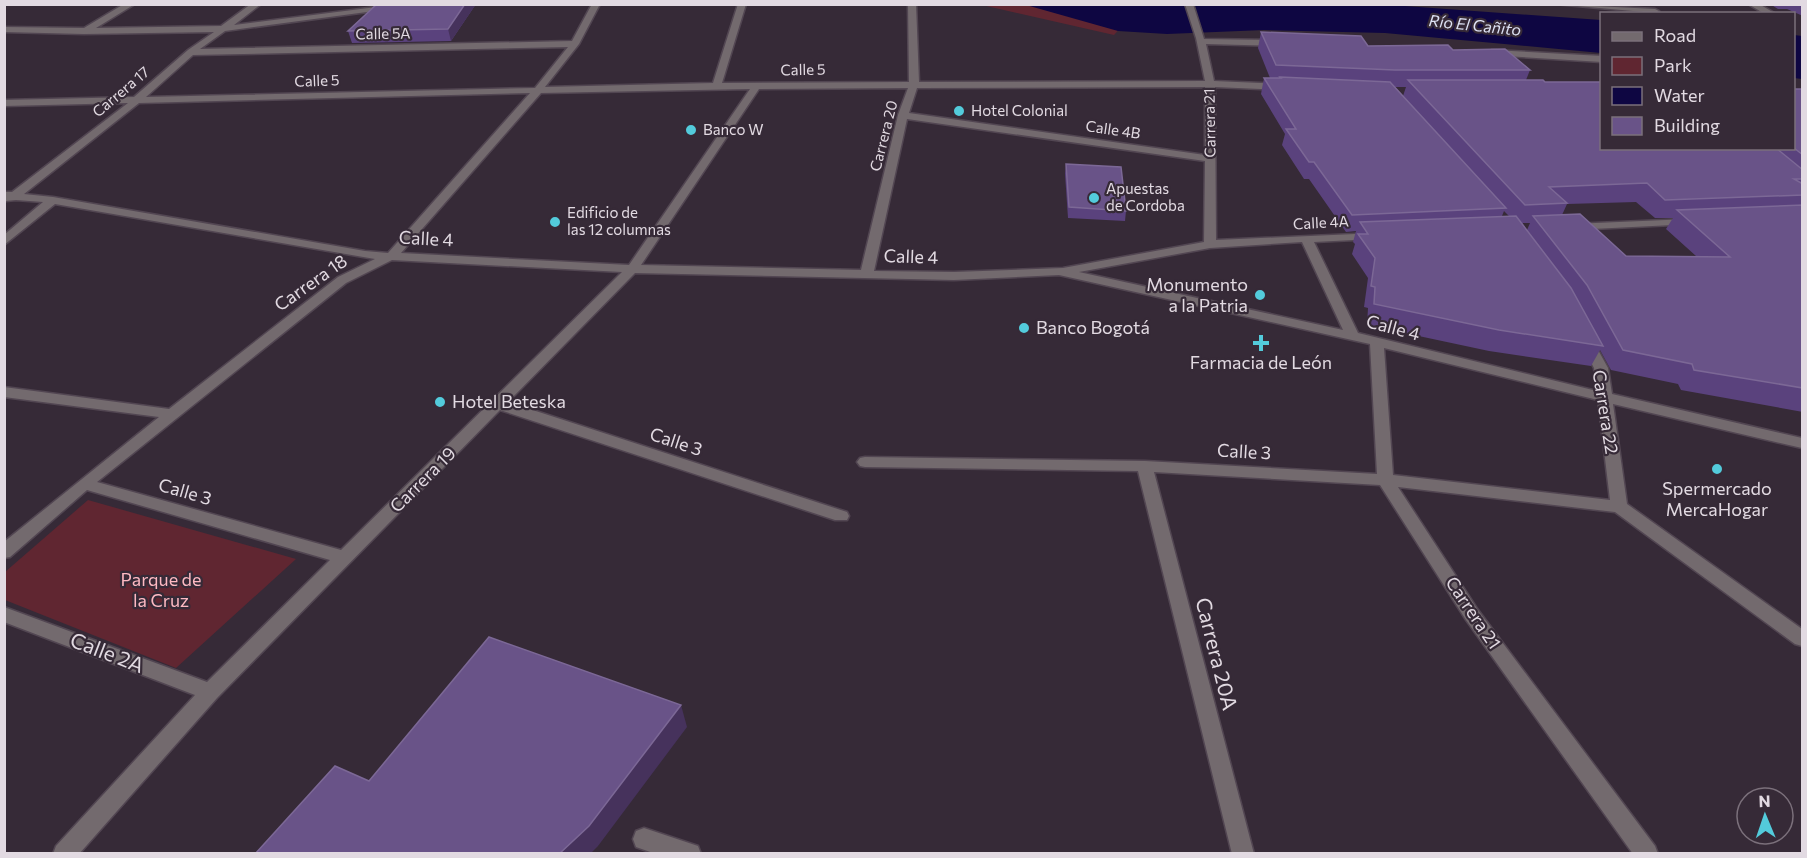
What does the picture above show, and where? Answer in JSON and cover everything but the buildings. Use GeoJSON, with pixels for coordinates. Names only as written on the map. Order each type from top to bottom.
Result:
{"type":"FeatureCollection","features":[{"type":"Feature","properties":{"kind":"street"},"geometry":{"type":"LineString","coordinates":[[84,31],[131,4]]}},
{"type":"Feature","properties":{"kind":"street","name":"Carrera 17"},"geometry":{"type":"LineString","coordinates":[[7,198],[136,101],[191,52],[257,4]]}},
{"type":"Feature","properties":{"kind":"street"},"geometry":{"type":"LineString","coordinates":[[4,29],[84,31],[221,29],[423,4]]}},
{"type":"Feature","properties":{"kind":"street","name":"Carrera 18"},"geometry":{"type":"LineString","coordinates":[[4,552],[84,484],[342,280],[393,255],[539,89],[574,44],[596,4]]}},
{"type":"Feature","properties":{"kind":"street"},"geometry":{"type":"LineString","coordinates":[[717,86],[742,4]]}},
{"type":"Feature","properties":{"kind":"street","name":"Carrera 20"},"geometry":{"type":"LineString","coordinates":[[867,273],[903,115],[914,84],[912,4]]}},
{"type":"Feature","properties":{"kind":"street","name":"Carrera 21"},"geometry":{"type":"LineString","coordinates":[[1189,4],[1201,40],[1210,84],[1209,244]]}},
{"type":"Feature","properties":{"kind":"street"},"geometry":{"type":"LineString","coordinates":[[1559,4],[1655,11]]}},
{"type":"Feature","properties":{"kind":"street"},"geometry":{"type":"LineString","coordinates":[[1752,4],[1768,12]]}},
{"type":"Feature","properties":{"kind":"street"},"geometry":{"type":"LineString","coordinates":[[1201,40],[1284,44]]}},
{"type":"Feature","properties":{"kind":"street","name":"Calle 5A"},"geometry":{"type":"LineString","coordinates":[[191,52],[574,44]]}},
{"type":"Feature","properties":{"kind":"street"},"geometry":{"type":"LineString","coordinates":[[1484,53],[1600,59]]}},
{"type":"Feature","properties":{"kind":"street","name":"Calle 5"},"geometry":{"type":"LineString","coordinates":[[4,103],[757,85],[1210,84],[1293,88]]}},
{"type":"Feature","properties":{"kind":"street","name":"Carrera 19"},"geometry":{"type":"LineString","coordinates":[[64,854],[210,692],[632,269],[757,85]]}},
{"type":"Feature","properties":{"kind":"street","name":"Calle 4B"},"geometry":{"type":"LineString","coordinates":[[903,115],[1211,159]]}},
{"type":"Feature","properties":{"kind":"street","name":"Calle 4"},"geometry":{"type":"LineString","coordinates":[[7,198],[53,200],[365,255],[632,269],[954,276],[1059,271],[1353,336],[1803,443]]}},
{"type":"Feature","properties":{"kind":"street"},"geometry":{"type":"LineString","coordinates":[[4,242],[53,200]]}},
{"type":"Feature","properties":{"kind":"street"},"geometry":{"type":"LineString","coordinates":[[1558,228],[1698,222]]}},
{"type":"Feature","properties":{"kind":"street","name":"Calle 4A"},"geometry":{"type":"LineString","coordinates":[[1059,271],[1209,244],[1386,235]]}},
{"type":"Feature","properties":{"kind":"street"},"geometry":{"type":"LineString","coordinates":[[1306,238],[1353,336]]}},
{"type":"Feature","properties":{"kind":"street","name":"Carrera 22"},"geometry":{"type":"LineString","coordinates":[[1579,327],[1601,368],[1619,507]]}},
{"type":"Feature","properties":{"kind":"street","name":"Carrera 21"},"geometry":{"type":"LineString","coordinates":[[1377,343],[1385,480],[1472,615],[1647,854]]}},
{"type":"Feature","properties":{"kind":"street"},"geometry":{"type":"LineString","coordinates":[[4,392],[172,414]]}},
{"type":"Feature","properties":{"kind":"street","name":"Calle 3"},"geometry":{"type":"LineString","coordinates":[[498,404],[841,516]]}},
{"type":"Feature","properties":{"kind":"street","name":"Calle 3"},"geometry":{"type":"LineString","coordinates":[[865,462],[1145,466],[1385,480],[1619,507]]}},
{"type":"Feature","properties":{"kind":"street","name":"Carrera 20A"},"geometry":{"type":"LineString","coordinates":[[1145,466],[1243,854]]}},
{"type":"Feature","properties":{"kind":"street","name":"Calle 3"},"geometry":{"type":"LineString","coordinates":[[84,484],[345,558]]}},
{"type":"Feature","properties":{"kind":"street"},"geometry":{"type":"LineString","coordinates":[[1619,507],[1803,639]]}},
{"type":"Feature","properties":{"kind":"street","name":"Calle 2A"},"geometry":{"type":"LineString","coordinates":[[4,614],[210,692]]}},
{"type":"Feature","properties":{"kind":"street"},"geometry":{"type":"LineString","coordinates":[[644,839],[690,854]]}},
{"type":"Feature","properties":{"kind":"green space"},"geometry":{"type":"Polygon","coordinates":[[[982,5],[1141,5],[1114,35],[982,5]]]}},
{"type":"Feature","properties":{"kind":"green space","name":"Parque de la Cruz"},"geometry":{"type":"Polygon","coordinates":[[[88,500],[296,559],[176,668],[5,600],[5,572],[88,500]]]}},
{"type":"Feature","properties":{"kind":"water","name":"Río El Cañito"},"geometry":{"type":"Polygon","coordinates":[[[1377,4],[1600,20],[1600,53],[1385,33],[1264,30],[1167,34],[1118,31],[1026,5],[1377,4]]]}},
{"type":"Feature","properties":{"kind":"water"},"geometry":{"type":"Polygon","coordinates":[[[1795,35],[1802,36],[1802,79],[1795,78],[1795,35]]]}},
{"type":"Feature","properties":{"kind":"place","name":"Hotel Colonial"},"geometry":{"type":"Point","coordinates":[959,111]}},
{"type":"Feature","properties":{"kind":"place","name":"Banco W"},"geometry":{"type":"Point","coordinates":[691,130]}},
{"type":"Feature","properties":{"kind":"place","name":"Apuestas de Cordoba"},"geometry":{"type":"Point","coordinates":[1094,198]}},
{"type":"Feature","properties":{"kind":"place","name":"Edificio de las 12 columnas"},"geometry":{"type":"Point","coordinates":[555,222]}},
{"type":"Feature","properties":{"kind":"place","name":"Monumento a la Patria"},"geometry":{"type":"Point","coordinates":[1260,295]}},
{"type":"Feature","properties":{"kind":"place","name":"Banco Bogotá"},"geometry":{"type":"Point","coordinates":[1024,328]}},
{"type":"Feature","properties":{"kind":"place","name":"Farmacia de León"},"geometry":{"type":"Point","coordinates":[1261,343]}},
{"type":"Feature","properties":{"kind":"place","name":"Hotel Beteska"},"geometry":{"type":"Point","coordinates":[440,402]}},
{"type":"Feature","properties":{"kind":"place","name":"Spermercado MercaHogar"},"geometry":{"type":"Point","coordinates":[1717,469]}}]}
